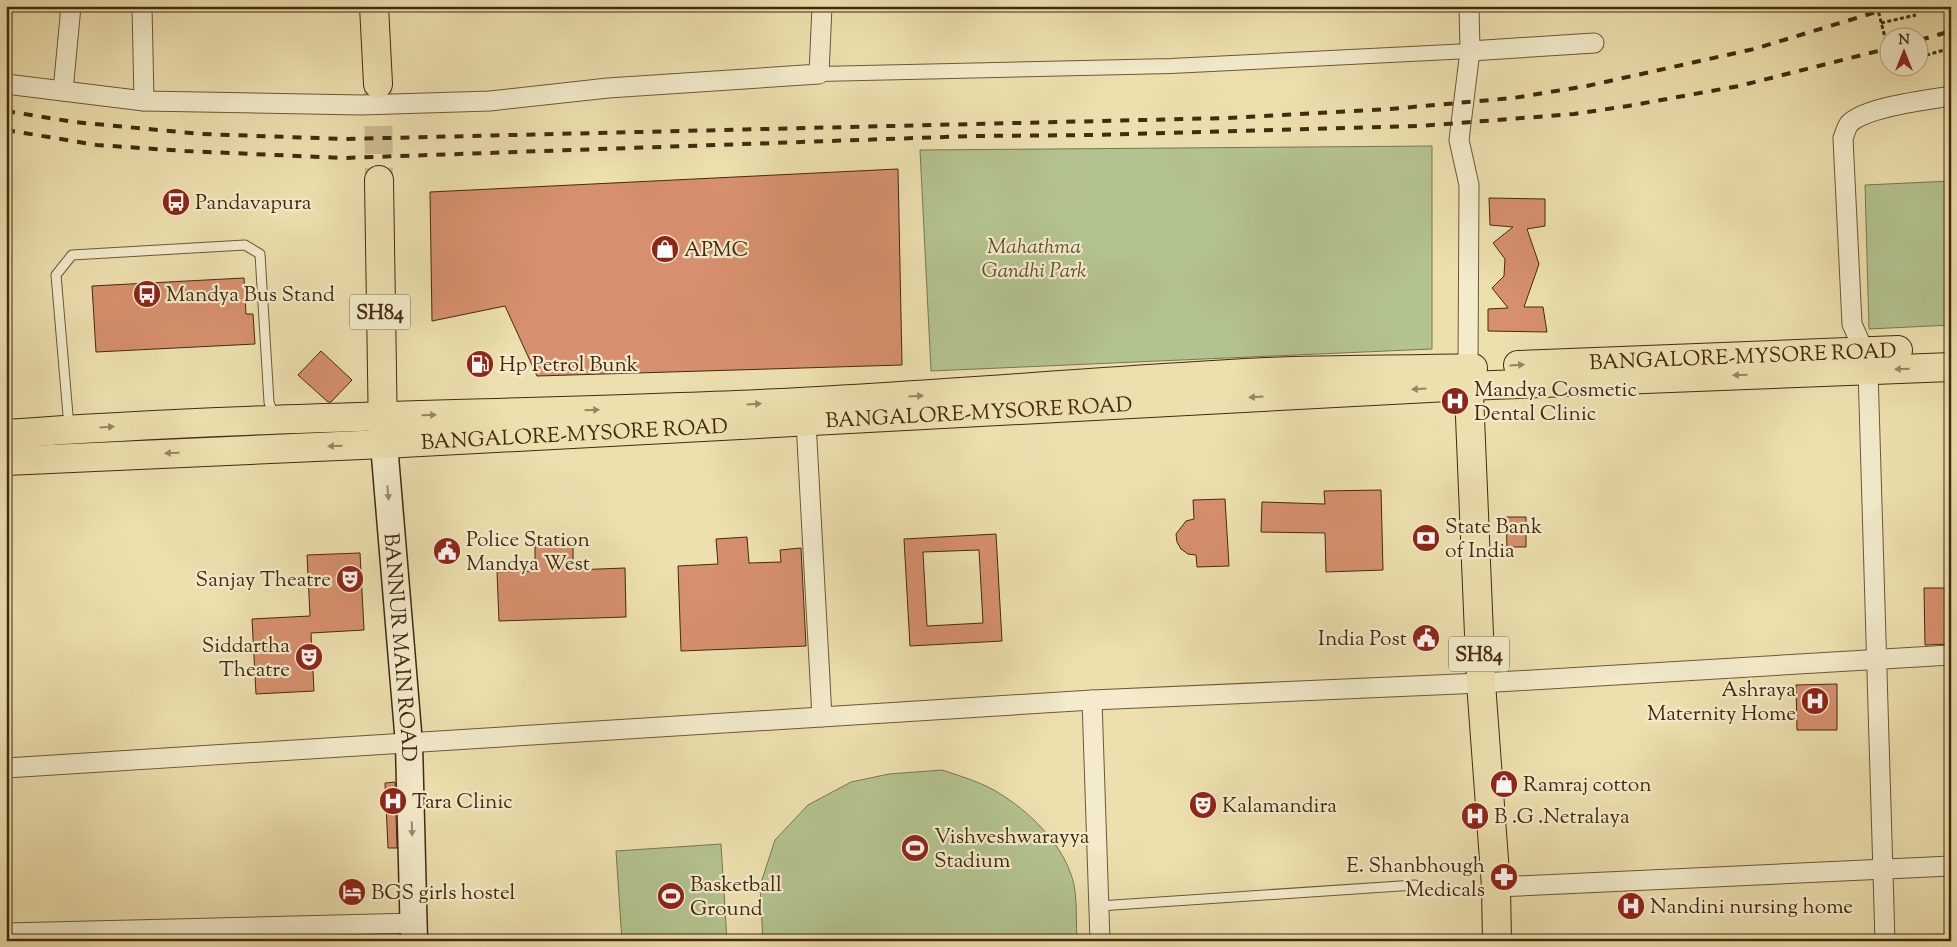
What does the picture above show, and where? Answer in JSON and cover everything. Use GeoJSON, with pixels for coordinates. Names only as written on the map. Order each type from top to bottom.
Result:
{"type":"FeatureCollection","features":[{"type":"Feature","properties":{"kind":"main road"},"geometry":{"type":"LineString","coordinates":[[374,6],[378,84]]}},
{"type":"Feature","properties":{"kind":"main road","name":"SH84"},"geometry":{"type":"LineString","coordinates":[[379,180],[381,417],[384,444]]}},
{"type":"Feature","properties":{"kind":"main road","name":"BANGALORE-MYSORE ROAD"},"geometry":{"type":"LineString","coordinates":[[1866,361],[1951,348]]}},
{"type":"Feature","properties":{"kind":"main road","name":"BANGALORE-MYSORE ROAD"},"geometry":{"type":"LineString","coordinates":[[6,434],[69,443],[384,444],[806,422],[1468,377],[1866,361],[1951,367]]}},
{"type":"Feature","properties":{"kind":"main road","name":"BANGALORE-MYSORE ROAD"},"geometry":{"type":"LineString","coordinates":[[6,461],[69,443],[275,420],[933,396],[1094,382],[1271,372],[1468,377]]}},
{"type":"Feature","properties":{"kind":"main road","name":"SH84"},"geometry":{"type":"LineString","coordinates":[[1468,377],[1481,683],[1496,887],[1497,941]]}},
{"type":"Feature","properties":{"kind":"main road","name":"BANNUR MAIN ROAD"},"geometry":{"type":"LineString","coordinates":[[384,444],[409,744],[415,932]]}},
{"type":"Feature","properties":{"kind":"street"},"geometry":{"type":"LineString","coordinates":[[63,91],[71,6]]}},
{"type":"Feature","properties":{"kind":"street"},"geometry":{"type":"LineString","coordinates":[[142,6],[144,101]]}},
{"type":"Feature","properties":{"kind":"street"},"geometry":{"type":"LineString","coordinates":[[819,74],[822,6]]}},
{"type":"Feature","properties":{"kind":"street"},"geometry":{"type":"LineString","coordinates":[[1468,377],[1469,185],[1459,140],[1470,51],[1469,6]]}},
{"type":"Feature","properties":{"kind":"street"},"geometry":{"type":"LineString","coordinates":[[6,84],[144,101],[361,105],[490,101],[608,88],[819,74],[1171,66],[1594,43]]}},
{"type":"Feature","properties":{"kind":"street"},"geometry":{"type":"LineString","coordinates":[[1885,941],[1866,361],[1852,324],[1843,138],[1849,124],[1862,116],[1900,105],[1951,96]]}},
{"type":"Feature","properties":{"kind":"street"},"geometry":{"type":"LineString","coordinates":[[806,422],[822,717]]}},
{"type":"Feature","properties":{"kind":"street"},"geometry":{"type":"LineString","coordinates":[[6,768],[1092,700],[1481,683],[1951,655]]}},
{"type":"Feature","properties":{"kind":"street"},"geometry":{"type":"LineString","coordinates":[[1092,700],[1100,941]]}},
{"type":"Feature","properties":{"kind":"street"},"geometry":{"type":"LineString","coordinates":[[1496,887],[1951,866]]}},
{"type":"Feature","properties":{"kind":"street"},"geometry":{"type":"LineString","coordinates":[[6,933],[415,932]]}},
{"type":"Feature","properties":{"kind":"lane"},"geometry":{"type":"LineString","coordinates":[[69,443],[56,275],[72,254],[245,245],[260,254],[269,402],[275,420]]}},
{"type":"Feature","properties":{"kind":"lane"},"geometry":{"type":"LineString","coordinates":[[1099,906],[1415,884]]}},
{"type":"Feature","properties":{"kind":"path"},"geometry":{"type":"LineString","coordinates":[[1877,6],[1882,28]]}},
{"type":"Feature","properties":{"kind":"path"},"geometry":{"type":"LineString","coordinates":[[1881,23],[1916,15]]}},
{"type":"Feature","properties":{"kind":"path"},"geometry":{"type":"LineString","coordinates":[[1930,54],[1951,48]]}},
{"type":"Feature","properties":{"kind":"green space","name":"Mahathma Gandhi Park"},"geometry":{"type":"Polygon","coordinates":[[[1432,146],[1432,349],[931,371],[920,150],[1432,146]]]}},
{"type":"Feature","properties":{"kind":"green space"},"geometry":{"type":"Polygon","coordinates":[[[1951,181],[1951,325],[1869,329],[1865,185],[1951,181]]]}},
{"type":"Feature","properties":{"kind":"green space","name":"Vishveshwarayya Stadium"},"geometry":{"type":"Polygon","coordinates":[[[942,770],[981,784],[1002,795],[1026,813],[1049,836],[1066,862],[1072,876],[1076,897],[1077,941],[763,941],[760,886],[775,840],[808,805],[851,782],[889,774],[942,770]]]}},
{"type":"Feature","properties":{"kind":"green space","name":"Basketball Ground"},"geometry":{"type":"Polygon","coordinates":[[[721,844],[727,941],[622,941],[616,851],[721,844]]]}},
{"type":"Feature","properties":{"kind":"building","name":"APMC"},"geometry":{"type":"Polygon","coordinates":[[[898,169],[902,365],[537,376],[505,306],[432,321],[430,192],[898,169]]]}},
{"type":"Feature","properties":{"kind":"building"},"geometry":{"type":"Polygon","coordinates":[[[1489,198],[1545,199],[1545,226],[1527,229],[1539,264],[1524,307],[1543,307],[1547,332],[1488,331],[1488,309],[1508,308],[1492,288],[1504,276],[1505,259],[1493,243],[1513,227],[1490,225],[1489,198]]]}},
{"type":"Feature","properties":{"kind":"building"},"geometry":{"type":"Polygon","coordinates":[[[244,278],[246,314],[253,314],[255,344],[96,352],[92,286],[244,278]]]}},
{"type":"Feature","properties":{"kind":"building"},"geometry":{"type":"Polygon","coordinates":[[[321,351],[352,380],[331,402],[328,402],[298,375],[321,351]]]}},
{"type":"Feature","properties":{"kind":"building"},"geometry":{"type":"Polygon","coordinates":[[[1381,490],[1383,570],[1326,572],[1325,533],[1261,532],[1262,502],[1325,504],[1324,491],[1381,490]]]}},
{"type":"Feature","properties":{"kind":"building"},"geometry":{"type":"Polygon","coordinates":[[[1225,499],[1229,566],[1197,567],[1196,555],[1188,554],[1181,549],[1177,542],[1176,534],[1186,521],[1194,519],[1193,500],[1225,499]]]}},
{"type":"Feature","properties":{"kind":"building"},"geometry":{"type":"Polygon","coordinates":[[[1506,517],[1526,517],[1526,547],[1507,547],[1506,517]]]}},
{"type":"Feature","properties":{"kind":"building"},"geometry":{"type":"Polygon","coordinates":[[[996,534],[1002,641],[910,646],[904,539],[996,534]],[[979,550],[923,552],[927,626],[983,623],[979,550]]]}},
{"type":"Feature","properties":{"kind":"building"},"geometry":{"type":"Polygon","coordinates":[[[747,537],[749,563],[781,562],[780,550],[801,548],[806,646],[681,651],[678,566],[718,564],[716,539],[747,537]]]}},
{"type":"Feature","properties":{"kind":"building"},"geometry":{"type":"Polygon","coordinates":[[[535,545],[573,545],[573,570],[625,568],[626,617],[499,621],[497,572],[535,571],[535,545]]]}},
{"type":"Feature","properties":{"kind":"building"},"geometry":{"type":"Polygon","coordinates":[[[360,553],[364,630],[311,633],[314,691],[256,694],[252,619],[310,616],[307,555],[360,553]]]}},
{"type":"Feature","properties":{"kind":"building"},"geometry":{"type":"Polygon","coordinates":[[[1924,588],[1951,588],[1951,644],[1925,645],[1924,588]]]}},
{"type":"Feature","properties":{"kind":"building"},"geometry":{"type":"Polygon","coordinates":[[[1837,684],[1837,730],[1797,730],[1796,685],[1837,684]]]}},
{"type":"Feature","properties":{"kind":"building"},"geometry":{"type":"Polygon","coordinates":[[[395,782],[397,848],[388,848],[385,783],[395,782]]]}},
{"type":"Feature","properties":{"kind":"tunnel"},"geometry":{"type":"LineString","coordinates":[[378,84],[379,180]]}},
{"type":"Feature","properties":{"kind":"railway"},"geometry":{"type":"LineString","coordinates":[[6,111],[74,122],[201,134],[345,139],[1226,118],[1390,109],[1513,98],[1587,86],[1754,49],[1896,6]]}},
{"type":"Feature","properties":{"kind":"railway"},"geometry":{"type":"LineString","coordinates":[[1930,37],[1951,31]]}},
{"type":"Feature","properties":{"kind":"railway"},"geometry":{"type":"LineString","coordinates":[[6,130],[97,145],[344,158],[973,136],[1097,135],[1420,126],[1574,114],[1628,106],[1739,86],[1880,51]]}},
{"type":"Feature","properties":{"kind":"place","name":"Pandavapura"},"geometry":{"type":"Point","coordinates":[176,202]}},
{"type":"Feature","properties":{"kind":"place","name":"APMC"},"geometry":{"type":"Point","coordinates":[665,249]}},
{"type":"Feature","properties":{"kind":"place","name":"Mandya Bus Stand"},"geometry":{"type":"Point","coordinates":[147,294]}},
{"type":"Feature","properties":{"kind":"place","name":"Hp Petrol Bunk"},"geometry":{"type":"Point","coordinates":[480,364]}},
{"type":"Feature","properties":{"kind":"place","name":"Mandya Cosmetic Dental Clinic"},"geometry":{"type":"Point","coordinates":[1455,401]}},
{"type":"Feature","properties":{"kind":"place","name":"State Bank of India"},"geometry":{"type":"Point","coordinates":[1426,538]}},
{"type":"Feature","properties":{"kind":"place","name":"Police Station Mandya West"},"geometry":{"type":"Point","coordinates":[447,551]}},
{"type":"Feature","properties":{"kind":"place","name":"Sanjay Theatre"},"geometry":{"type":"Point","coordinates":[350,579]}},
{"type":"Feature","properties":{"kind":"place","name":"India Post"},"geometry":{"type":"Point","coordinates":[1426,638]}},
{"type":"Feature","properties":{"kind":"place","name":"Siddartha Theatre"},"geometry":{"type":"Point","coordinates":[309,657]}},
{"type":"Feature","properties":{"kind":"place","name":"Ashraya Maternity Home"},"geometry":{"type":"Point","coordinates":[1815,701]}},
{"type":"Feature","properties":{"kind":"place","name":"Ramraj cotton"},"geometry":{"type":"Point","coordinates":[1504,784]}},
{"type":"Feature","properties":{"kind":"place","name":"Tara Clinic"},"geometry":{"type":"Point","coordinates":[393,801]}},
{"type":"Feature","properties":{"kind":"place","name":"Kalamandira"},"geometry":{"type":"Point","coordinates":[1203,805]}},
{"type":"Feature","properties":{"kind":"place","name":"B .G .Netralaya"},"geometry":{"type":"Point","coordinates":[1475,816]}},
{"type":"Feature","properties":{"kind":"place","name":"Vishveshwarayya Stadium"},"geometry":{"type":"Point","coordinates":[915,848]}},
{"type":"Feature","properties":{"kind":"place","name":"E. Shanbhough Medicals"},"geometry":{"type":"Point","coordinates":[1504,877]}},
{"type":"Feature","properties":{"kind":"place","name":"BGS girls hostel"},"geometry":{"type":"Point","coordinates":[352,892]}},
{"type":"Feature","properties":{"kind":"place","name":"Basketball Ground"},"geometry":{"type":"Point","coordinates":[671,896]}},
{"type":"Feature","properties":{"kind":"place","name":"Nandini nursing home"},"geometry":{"type":"Point","coordinates":[1631,906]}}]}
